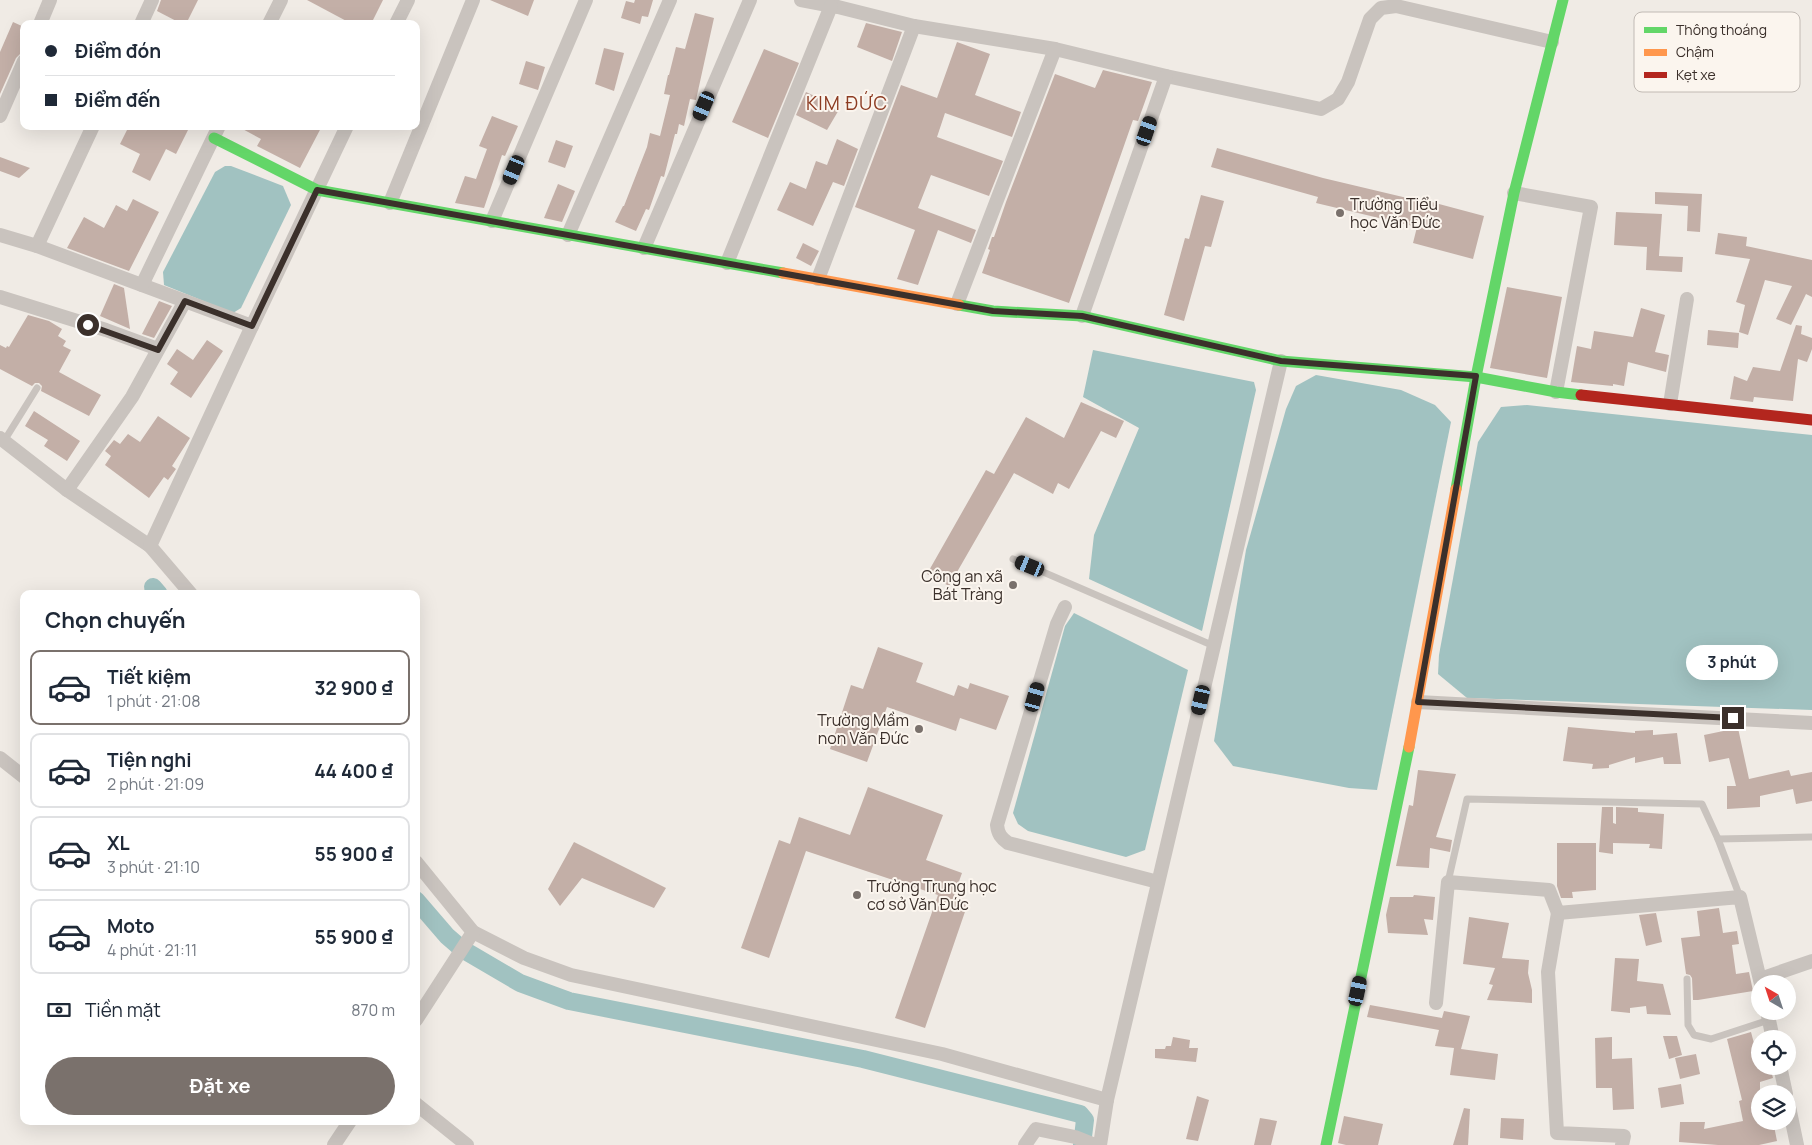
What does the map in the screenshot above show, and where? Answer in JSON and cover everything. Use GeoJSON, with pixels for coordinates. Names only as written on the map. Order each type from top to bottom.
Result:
{"type":"FeatureCollection","features":[{"type":"Feature","properties":{"kind":"street"},"geometry":{"type":"LineString","coordinates":[[42,20],[50,0]]}},
{"type":"Feature","properties":{"kind":"street"},"geometry":{"type":"LineString","coordinates":[[143,20],[152,0]]}},
{"type":"Feature","properties":{"kind":"street"},"geometry":{"type":"LineString","coordinates":[[271,20],[281,0]]}},
{"type":"Feature","properties":{"kind":"street"},"geometry":{"type":"LineString","coordinates":[[398,20],[408,0]]}},
{"type":"Feature","properties":{"kind":"street"},"geometry":{"type":"LineString","coordinates":[[420,130],[473,0]]}},
{"type":"Feature","properties":{"kind":"street"},"geometry":{"type":"LineString","coordinates":[[492,221],[586,0]]}},
{"type":"Feature","properties":{"kind":"street"},"geometry":{"type":"LineString","coordinates":[[568,235],[670,0]]}},
{"type":"Feature","properties":{"kind":"street"},"geometry":{"type":"LineString","coordinates":[[644,248],[750,0]]}},
{"type":"Feature","properties":{"kind":"street"},"geometry":{"type":"LineString","coordinates":[[801,0],[914,26],[1055,49],[1166,76],[1321,109],[1338,99],[1348,82],[1370,19],[1380,8],[1396,6],[1552,42]]}},
{"type":"Feature","properties":{"kind":"street"},"geometry":{"type":"LineString","coordinates":[[1326,1145],[1418,702],[1476,376],[1514,193],[1562,0]]}},
{"type":"Feature","properties":{"kind":"street"},"geometry":{"type":"LineString","coordinates":[[727,263],[831,6]]}},
{"type":"Feature","properties":{"kind":"street"},"geometry":{"type":"LineString","coordinates":[[818,279],[914,26]]}},
{"type":"Feature","properties":{"kind":"street"},"geometry":{"type":"LineString","coordinates":[[957,304],[1055,49]]}},
{"type":"Feature","properties":{"kind":"street"},"geometry":{"type":"LineString","coordinates":[[0,116],[20,70]]}},
{"type":"Feature","properties":{"kind":"street"},"geometry":{"type":"LineString","coordinates":[[1082,316],[1166,76]]}},
{"type":"Feature","properties":{"kind":"street"},"geometry":{"type":"LineString","coordinates":[[37,246],[91,130]]}},
{"type":"Feature","properties":{"kind":"street"},"geometry":{"type":"LineString","coordinates":[[150,546],[345,130]]}},
{"type":"Feature","properties":{"kind":"street"},"geometry":{"type":"LineString","coordinates":[[390,203],[420,130]]}},
{"type":"Feature","properties":{"kind":"street"},"geometry":{"type":"LineString","coordinates":[[142,285],[217,132],[317,190],[993,311],[1082,316],[1281,361],[1476,376],[1556,392],[1812,420]]}},
{"type":"Feature","properties":{"kind":"street"},"geometry":{"type":"LineString","coordinates":[[1514,193],[1591,207],[1556,392]]}},
{"type":"Feature","properties":{"kind":"street"},"geometry":{"type":"LineString","coordinates":[[0,235],[37,246],[252,326]]}},
{"type":"Feature","properties":{"kind":"street"},"geometry":{"type":"LineString","coordinates":[[0,297],[106,330],[158,350]]}},
{"type":"Feature","properties":{"kind":"street"},"geometry":{"type":"LineString","coordinates":[[1670,404],[1687,298]]}},
{"type":"Feature","properties":{"kind":"street"},"geometry":{"type":"LineString","coordinates":[[67,490],[132,397],[185,301]]}},
{"type":"Feature","properties":{"kind":"street"},"geometry":{"type":"LineString","coordinates":[[1025,1145],[1036,1128],[1096,1144],[1281,361]]}},
{"type":"Feature","properties":{"kind":"street"},"geometry":{"type":"LineString","coordinates":[[2,440],[67,490],[150,546],[188,590]]}},
{"type":"Feature","properties":{"kind":"street"},"geometry":{"type":"LineString","coordinates":[[1065,608],[1057,624],[997,825],[998,833],[1008,843],[1158,882]]}},
{"type":"Feature","properties":{"kind":"street"},"geometry":{"type":"LineString","coordinates":[[1418,702],[1812,723]]}},
{"type":"Feature","properties":{"kind":"street"},"geometry":{"type":"LineString","coordinates":[[0,758],[20,774]]}},
{"type":"Feature","properties":{"kind":"street"},"geometry":{"type":"LineString","coordinates":[[420,867],[470,936],[571,975],[942,1054],[1106,1100]]}},
{"type":"Feature","properties":{"kind":"street"},"geometry":{"type":"LineString","coordinates":[[1436,1003],[1448,882],[1549,890],[1558,913],[1548,972],[1557,1133],[1624,1136],[1622,1145]]}},
{"type":"Feature","properties":{"kind":"street"},"geometry":{"type":"LineString","coordinates":[[1558,913],[1740,897],[1759,975]]}},
{"type":"Feature","properties":{"kind":"street"},"geometry":{"type":"LineString","coordinates":[[420,1014],[470,936]]}},
{"type":"Feature","properties":{"kind":"street"},"geometry":{"type":"LineString","coordinates":[[1778,975],[1812,961]]}},
{"type":"Feature","properties":{"kind":"street"},"geometry":{"type":"LineString","coordinates":[[420,1107],[467,1145]]}},
{"type":"Feature","properties":{"kind":"street"},"geometry":{"type":"LineString","coordinates":[[334,1145],[347,1125]]}},
{"type":"Feature","properties":{"kind":"street"},"geometry":{"type":"LineString","coordinates":[[1794,1130],[1797,1145]]}},
{"type":"Feature","properties":{"kind":"lane"},"geometry":{"type":"LineString","coordinates":[[2,440],[37,388]]}},
{"type":"Feature","properties":{"kind":"lane"},"geometry":{"type":"LineString","coordinates":[[1013,559],[1214,646]]}},
{"type":"Feature","properties":{"kind":"lane"},"geometry":{"type":"LineString","coordinates":[[1448,882],[1467,799],[1702,804],[1718,839],[1740,897]]}},
{"type":"Feature","properties":{"kind":"lane"},"geometry":{"type":"LineString","coordinates":[[1718,839],[1812,837]]}},
{"type":"Feature","properties":{"kind":"lane"},"geometry":{"type":"LineString","coordinates":[[1687,978],[1688,1025],[1694,1035],[1711,1039],[1756,1020]]}},
{"type":"Feature","properties":{"kind":"water"},"geometry":{"type":"Polygon","coordinates":[[[225,166],[231,166],[283,186],[291,205],[241,308],[233,313],[164,285],[163,272],[215,172],[225,166]]]}},
{"type":"Feature","properties":{"kind":"water"},"geometry":{"type":"Polygon","coordinates":[[[1093,350],[1254,382],[1256,390],[1202,631],[1089,579],[1094,535],[1139,428],[1083,397],[1093,350]]]}},
{"type":"Feature","properties":{"kind":"water"},"geometry":{"type":"Polygon","coordinates":[[[1316,375],[1401,390],[1435,405],[1451,422],[1377,790],[1349,788],[1233,766],[1214,741],[1246,550],[1286,409],[1296,386],[1316,375]]]}},
{"type":"Feature","properties":{"kind":"water"},"geometry":{"type":"Polygon","coordinates":[[[1527,405],[1812,435],[1812,710],[1467,698],[1438,674],[1439,655],[1478,442],[1501,407],[1527,405]]]}},
{"type":"Feature","properties":{"kind":"water"},"geometry":{"type":"Polygon","coordinates":[[[1074,613],[1188,670],[1145,850],[1126,857],[1028,831],[1018,824],[1013,813],[1065,626],[1074,613]]]}},
{"type":"Feature","properties":{"kind":"building"},"geometry":{"type":"Polygon","coordinates":[[[161,0],[198,0],[188,20],[174,20],[157,11],[161,0]]]}},
{"type":"Feature","properties":{"kind":"building"},"geometry":{"type":"Polygon","coordinates":[[[307,0],[383,0],[373,20],[344,20],[307,0]]]}},
{"type":"Feature","properties":{"kind":"building"},"geometry":{"type":"Polygon","coordinates":[[[490,0],[534,0],[528,16],[490,0]]]}},
{"type":"Feature","properties":{"kind":"building"},"geometry":{"type":"Polygon","coordinates":[[[635,0],[653,0],[648,17],[642,16],[640,24],[621,18],[626,1],[634,3],[635,0]]]}},
{"type":"Feature","properties":{"kind":"building"},"geometry":{"type":"Polygon","coordinates":[[[695,13],[714,18],[696,100],[690,99],[684,126],[679,124],[677,134],[675,134],[664,177],[661,176],[649,210],[646,209],[636,231],[615,222],[624,206],[647,147],[650,133],[660,136],[670,95],[664,94],[668,75],[676,47],[685,49],[695,13]]]}},
{"type":"Feature","properties":{"kind":"building"},"geometry":{"type":"Polygon","coordinates":[[[13,22],[20,25],[20,54],[16,58],[0,94],[0,52],[13,22]]]}},
{"type":"Feature","properties":{"kind":"building"},"geometry":{"type":"Polygon","coordinates":[[[866,23],[902,32],[892,61],[857,47],[866,23]]]}},
{"type":"Feature","properties":{"kind":"building"},"geometry":{"type":"Polygon","coordinates":[[[957,42],[990,54],[975,95],[1021,112],[1012,137],[945,113],[937,137],[1003,161],[989,196],[931,175],[918,208],[976,230],[971,243],[938,230],[918,285],[897,279],[915,230],[855,207],[901,85],[937,98],[957,42]]]}},
{"type":"Feature","properties":{"kind":"building"},"geometry":{"type":"Polygon","coordinates":[[[604,48],[624,53],[614,91],[595,84],[604,48]]]}},
{"type":"Feature","properties":{"kind":"building"},"geometry":{"type":"Polygon","coordinates":[[[764,49],[799,63],[768,138],[732,122],[764,49]]]}},
{"type":"Feature","properties":{"kind":"building"},"geometry":{"type":"Polygon","coordinates":[[[526,61],[545,67],[538,90],[519,84],[526,61]]]}},
{"type":"Feature","properties":{"kind":"building"},"geometry":{"type":"Polygon","coordinates":[[[1103,70],[1152,82],[1138,121],[1133,120],[1069,303],[982,273],[990,250],[988,249],[992,237],[994,237],[1055,74],[1095,88],[1103,70]]]}},
{"type":"Feature","properties":{"kind":"building"},"geometry":{"type":"Polygon","coordinates":[[[806,92],[840,108],[827,130],[796,115],[806,92]]]}},
{"type":"Feature","properties":{"kind":"building"},"geometry":{"type":"Polygon","coordinates":[[[492,116],[518,126],[505,156],[502,155],[484,208],[455,203],[465,176],[476,179],[487,149],[479,146],[492,116]]]}},
{"type":"Feature","properties":{"kind":"building"},"geometry":{"type":"Polygon","coordinates":[[[127,130],[188,130],[176,154],[166,149],[150,181],[132,172],[140,154],[120,144],[127,130]]]}},
{"type":"Feature","properties":{"kind":"building"},"geometry":{"type":"Polygon","coordinates":[[[244,130],[320,130],[300,168],[257,146],[261,139],[244,130]]]}},
{"type":"Feature","properties":{"kind":"building"},"geometry":{"type":"Polygon","coordinates":[[[837,139],[858,149],[844,186],[833,182],[813,226],[777,210],[790,182],[806,189],[816,161],[827,165],[837,139]]]}},
{"type":"Feature","properties":{"kind":"building"},"geometry":{"type":"Polygon","coordinates":[[[556,140],[573,146],[565,168],[548,162],[556,140]]]}},
{"type":"Feature","properties":{"kind":"building"},"geometry":{"type":"Polygon","coordinates":[[[1217,148],[1323,178],[1424,202],[1424,200],[1484,216],[1473,259],[1413,243],[1417,227],[1316,203],[1318,197],[1211,167],[1217,148]]]}},
{"type":"Feature","properties":{"kind":"building"},"geometry":{"type":"Polygon","coordinates":[[[0,157],[30,168],[19,178],[0,171],[0,157]]]}},
{"type":"Feature","properties":{"kind":"building"},"geometry":{"type":"Polygon","coordinates":[[[558,184],[575,191],[562,222],[544,218],[558,184]]]}},
{"type":"Feature","properties":{"kind":"building"},"geometry":{"type":"Polygon","coordinates":[[[1655,192],[1702,194],[1700,232],[1687,231],[1688,206],[1655,204],[1655,192]]]}},
{"type":"Feature","properties":{"kind":"building"},"geometry":{"type":"Polygon","coordinates":[[[1201,195],[1224,201],[1211,247],[1205,246],[1184,321],[1164,315],[1185,238],[1189,239],[1201,195]]]}},
{"type":"Feature","properties":{"kind":"building"},"geometry":{"type":"Polygon","coordinates":[[[133,199],[159,212],[129,271],[67,248],[84,217],[104,228],[116,205],[127,211],[133,199]]]}},
{"type":"Feature","properties":{"kind":"building"},"geometry":{"type":"Polygon","coordinates":[[[1616,212],[1662,214],[1659,256],[1683,257],[1682,272],[1646,270],[1647,247],[1614,245],[1616,212]]]}},
{"type":"Feature","properties":{"kind":"building"},"geometry":{"type":"Polygon","coordinates":[[[1718,233],[1747,237],[1746,246],[1812,260],[1812,297],[1806,294],[1791,325],[1776,319],[1792,286],[1765,280],[1748,335],[1739,332],[1745,305],[1736,302],[1750,259],[1715,254],[1718,233]]]}},
{"type":"Feature","properties":{"kind":"building"},"geometry":{"type":"Polygon","coordinates":[[[803,243],[819,251],[811,266],[796,258],[803,243]]]}},
{"type":"Feature","properties":{"kind":"building"},"geometry":{"type":"Polygon","coordinates":[[[114,284],[124,288],[130,329],[100,316],[114,284]]]}},
{"type":"Feature","properties":{"kind":"building"},"geometry":{"type":"Polygon","coordinates":[[[1507,287],[1562,297],[1547,378],[1490,368],[1507,287]]]}},
{"type":"Feature","properties":{"kind":"building"},"geometry":{"type":"Polygon","coordinates":[[[159,301],[172,306],[154,338],[142,334],[159,301]]]}},
{"type":"Feature","properties":{"kind":"building"},"geometry":{"type":"Polygon","coordinates":[[[1641,308],[1665,315],[1655,352],[1669,355],[1666,372],[1628,362],[1624,386],[1571,382],[1577,346],[1591,349],[1594,331],[1633,337],[1641,308]]]}},
{"type":"Feature","properties":{"kind":"building"},"geometry":{"type":"Polygon","coordinates":[[[28,315],[49,321],[62,329],[58,336],[66,341],[63,346],[71,350],[59,372],[101,395],[89,416],[41,391],[42,386],[39,383],[35,383],[32,386],[0,369],[0,345],[6,348],[7,346],[9,347],[28,315]]]}},
{"type":"Feature","properties":{"kind":"building"},"geometry":{"type":"Polygon","coordinates":[[[1796,325],[1802,326],[1801,334],[1812,338],[1812,349],[1807,362],[1798,359],[1793,401],[1754,397],[1753,402],[1730,399],[1734,376],[1747,381],[1753,367],[1780,371],[1796,325]]]}},
{"type":"Feature","properties":{"kind":"building"},"geometry":{"type":"Polygon","coordinates":[[[1708,330],[1739,333],[1738,348],[1707,345],[1708,330]]]}},
{"type":"Feature","properties":{"kind":"building"},"geometry":{"type":"Polygon","coordinates":[[[207,340],[223,351],[191,398],[170,384],[178,372],[167,364],[177,349],[193,360],[207,340]]]}},
{"type":"Feature","properties":{"kind":"building"},"geometry":{"type":"Polygon","coordinates":[[[1081,402],[1124,421],[1116,438],[1101,431],[1069,489],[1058,483],[1053,494],[1014,473],[949,586],[927,574],[986,470],[994,474],[1026,417],[1064,438],[1081,402]]]}},
{"type":"Feature","properties":{"kind":"building"},"geometry":{"type":"Polygon","coordinates":[[[34,411],[80,441],[67,461],[44,446],[48,440],[25,426],[34,411]]]}},
{"type":"Feature","properties":{"kind":"building"},"geometry":{"type":"Polygon","coordinates":[[[158,416],[190,438],[172,466],[176,469],[168,480],[164,477],[149,498],[105,465],[111,456],[105,451],[114,440],[120,444],[128,434],[140,442],[158,416]]]}},
{"type":"Feature","properties":{"kind":"building"},"geometry":{"type":"Polygon","coordinates":[[[878,647],[923,663],[916,682],[954,696],[958,685],[968,689],[970,683],[1009,696],[996,730],[960,718],[956,731],[887,707],[867,762],[830,749],[851,685],[863,689],[878,647]]]}},
{"type":"Feature","properties":{"kind":"building"},"geometry":{"type":"Polygon","coordinates":[[[1568,727],[1635,733],[1635,731],[1653,730],[1653,735],[1677,733],[1681,764],[1664,764],[1663,757],[1635,763],[1635,757],[1609,765],[1609,768],[1592,769],[1593,764],[1563,761],[1568,727]]]}},
{"type":"Feature","properties":{"kind":"building"},"geometry":{"type":"Polygon","coordinates":[[[1738,728],[1749,779],[1789,770],[1791,776],[1812,772],[1812,801],[1796,804],[1793,789],[1760,796],[1760,807],[1727,809],[1727,786],[1736,786],[1729,758],[1709,762],[1704,735],[1738,728]]]}},
{"type":"Feature","properties":{"kind":"building"},"geometry":{"type":"Polygon","coordinates":[[[1418,770],[1456,774],[1436,837],[1452,840],[1450,852],[1430,848],[1429,868],[1396,866],[1409,805],[1413,806],[1418,770]]]}},
{"type":"Feature","properties":{"kind":"building"},"geometry":{"type":"Polygon","coordinates":[[[868,787],[943,815],[926,860],[962,873],[953,898],[968,903],[925,1028],[895,1018],[938,895],[806,851],[769,958],[741,948],[779,840],[790,844],[799,817],[850,835],[868,787]]]}},
{"type":"Feature","properties":{"kind":"building"},"geometry":{"type":"Polygon","coordinates":[[[1602,807],[1613,807],[1613,823],[1616,824],[1616,807],[1638,808],[1638,812],[1664,814],[1662,849],[1649,848],[1650,844],[1613,843],[1613,854],[1599,852],[1602,807]]]}},
{"type":"Feature","properties":{"kind":"building"},"geometry":{"type":"Polygon","coordinates":[[[574,842],[666,888],[654,908],[582,878],[560,906],[548,889],[574,842]]]}},
{"type":"Feature","properties":{"kind":"building"},"geometry":{"type":"Polygon","coordinates":[[[1557,843],[1596,843],[1596,890],[1572,892],[1573,898],[1561,898],[1557,886],[1557,843]]]}},
{"type":"Feature","properties":{"kind":"building"},"geometry":{"type":"Polygon","coordinates":[[[1414,895],[1435,897],[1433,920],[1424,919],[1428,935],[1388,933],[1386,915],[1390,897],[1413,897],[1414,895]]]}},
{"type":"Feature","properties":{"kind":"building"},"geometry":{"type":"Polygon","coordinates":[[[1719,908],[1723,933],[1737,931],[1739,944],[1732,945],[1736,974],[1749,972],[1751,991],[1693,1000],[1692,978],[1686,974],[1681,938],[1700,936],[1697,911],[1719,908]]]}},
{"type":"Feature","properties":{"kind":"building"},"geometry":{"type":"Polygon","coordinates":[[[1656,913],[1662,942],[1646,946],[1639,915],[1656,913]]]}},
{"type":"Feature","properties":{"kind":"building"},"geometry":{"type":"Polygon","coordinates":[[[1469,917],[1509,923],[1502,958],[1529,960],[1528,973],[1532,990],[1532,1003],[1487,1000],[1493,985],[1489,984],[1495,968],[1463,964],[1469,917]]]}},
{"type":"Feature","properties":{"kind":"building"},"geometry":{"type":"Polygon","coordinates":[[[1615,958],[1639,959],[1637,981],[1663,984],[1671,1015],[1647,1014],[1646,1006],[1630,1008],[1630,1013],[1611,1011],[1615,958]]]}},
{"type":"Feature","properties":{"kind":"building"},"geometry":{"type":"Polygon","coordinates":[[[1370,1005],[1442,1018],[1444,1011],[1470,1016],[1461,1049],[1498,1054],[1495,1080],[1450,1075],[1454,1048],[1435,1046],[1439,1030],[1367,1017],[1370,1005]]]}},
{"type":"Feature","properties":{"kind":"building"},"geometry":{"type":"Polygon","coordinates":[[[1751,1032],[1751,1075],[1772,1075],[1773,1078],[1760,1082],[1760,1085],[1751,1085],[1751,1130],[1775,1130],[1777,1141],[1759,1145],[1718,1145],[1679,1142],[1680,1122],[1705,1122],[1704,1129],[1743,1121],[1739,1101],[1742,1100],[1727,1039],[1751,1032]]]}},
{"type":"Feature","properties":{"kind":"building"},"geometry":{"type":"Polygon","coordinates":[[[1663,1036],[1677,1036],[1682,1055],[1669,1059],[1663,1036]]]}},
{"type":"Feature","properties":{"kind":"building"},"geometry":{"type":"Polygon","coordinates":[[[1173,1037],[1190,1040],[1189,1048],[1198,1048],[1196,1062],[1155,1058],[1155,1049],[1165,1049],[1166,1046],[1171,1046],[1173,1037]]]}},
{"type":"Feature","properties":{"kind":"building"},"geometry":{"type":"Polygon","coordinates":[[[1612,1037],[1612,1059],[1632,1058],[1634,1109],[1613,1110],[1612,1088],[1596,1088],[1595,1038],[1612,1037]]]}},
{"type":"Feature","properties":{"kind":"building"},"geometry":{"type":"Polygon","coordinates":[[[1696,1054],[1700,1074],[1680,1079],[1675,1058],[1696,1054]]]}},
{"type":"Feature","properties":{"kind":"building"},"geometry":{"type":"Polygon","coordinates":[[[1681,1084],[1684,1104],[1661,1108],[1658,1088],[1681,1084]]]}},
{"type":"Feature","properties":{"kind":"building"},"geometry":{"type":"Polygon","coordinates":[[[1197,1096],[1209,1100],[1198,1141],[1186,1139],[1197,1096]]]}},
{"type":"Feature","properties":{"kind":"building"},"geometry":{"type":"Polygon","coordinates":[[[1464,1108],[1470,1109],[1468,1145],[1453,1145],[1464,1108]]]}},
{"type":"Feature","properties":{"kind":"building"},"geometry":{"type":"Polygon","coordinates":[[[1344,1116],[1383,1124],[1378,1145],[1346,1145],[1338,1143],[1344,1116]]]}},
{"type":"Feature","properties":{"kind":"building"},"geometry":{"type":"Polygon","coordinates":[[[1260,1118],[1277,1121],[1271,1145],[1254,1145],[1260,1118]]]}},
{"type":"Feature","properties":{"kind":"building"},"geometry":{"type":"Polygon","coordinates":[[[1501,1118],[1524,1119],[1523,1140],[1500,1138],[1501,1118]]]}},
{"type":"Feature","properties":{"kind":"waterway"},"geometry":{"type":"LineString","coordinates":[[420,905],[447,936],[462,949],[520,983],[569,1001],[863,1059],[1080,1114],[1085,1120],[1082,1145]]}},
{"type":"Feature","properties":{"kind":"traffic: fast"},"geometry":{"type":"LineString","coordinates":[[1456,489],[1476,377],[1514,193],[1563,0]]}},
{"type":"Feature","properties":{"kind":"traffic: fast"},"geometry":{"type":"LineString","coordinates":[[214,138],[317,190],[783,273]]}},
{"type":"Feature","properties":{"kind":"traffic: fast"},"geometry":{"type":"LineString","coordinates":[[959,305],[993,311],[1082,316],[1281,361],[1476,377],[1581,395]]}},
{"type":"Feature","properties":{"kind":"traffic: fast"},"geometry":{"type":"LineString","coordinates":[[1326,1145],[1409,747]]}},
{"type":"Feature","properties":{"kind":"traffic: slow"},"geometry":{"type":"LineString","coordinates":[[783,273],[959,305]]}},
{"type":"Feature","properties":{"kind":"traffic: slow"},"geometry":{"type":"LineString","coordinates":[[1409,747],[1456,489]]}},
{"type":"Feature","properties":{"kind":"traffic: jam"},"geometry":{"type":"LineString","coordinates":[[1581,395],[1812,420]]}},
{"type":"Feature","properties":{"kind":"place","name":"Trường Tiểu học Văn Đức"},"geometry":{"type":"Point","coordinates":[1340,213]}},
{"type":"Feature","properties":{"kind":"place","name":"Công an xã Bát Tràng"},"geometry":{"type":"Point","coordinates":[1013,585]}},
{"type":"Feature","properties":{"kind":"place","name":"Trường Mầm non Văn Đức"},"geometry":{"type":"Point","coordinates":[919,729]}},
{"type":"Feature","properties":{"kind":"place","name":"Trường Trung học cơ sở Văn Đức"},"geometry":{"type":"Point","coordinates":[857,895]}},
{"type":"Feature","properties":{"kind":"district","name":"KIM ĐỨC"},"geometry":{"type":"Point","coordinates":[847,103]}},
{"type":"Feature","properties":{"kind":"route"},"geometry":{"type":"LineString","coordinates":[[88,325],[158,350],[185,301],[252,326],[317,190],[993,311],[1082,316],[1281,361],[1476,376],[1418,702],[1733,718]]}}]}
